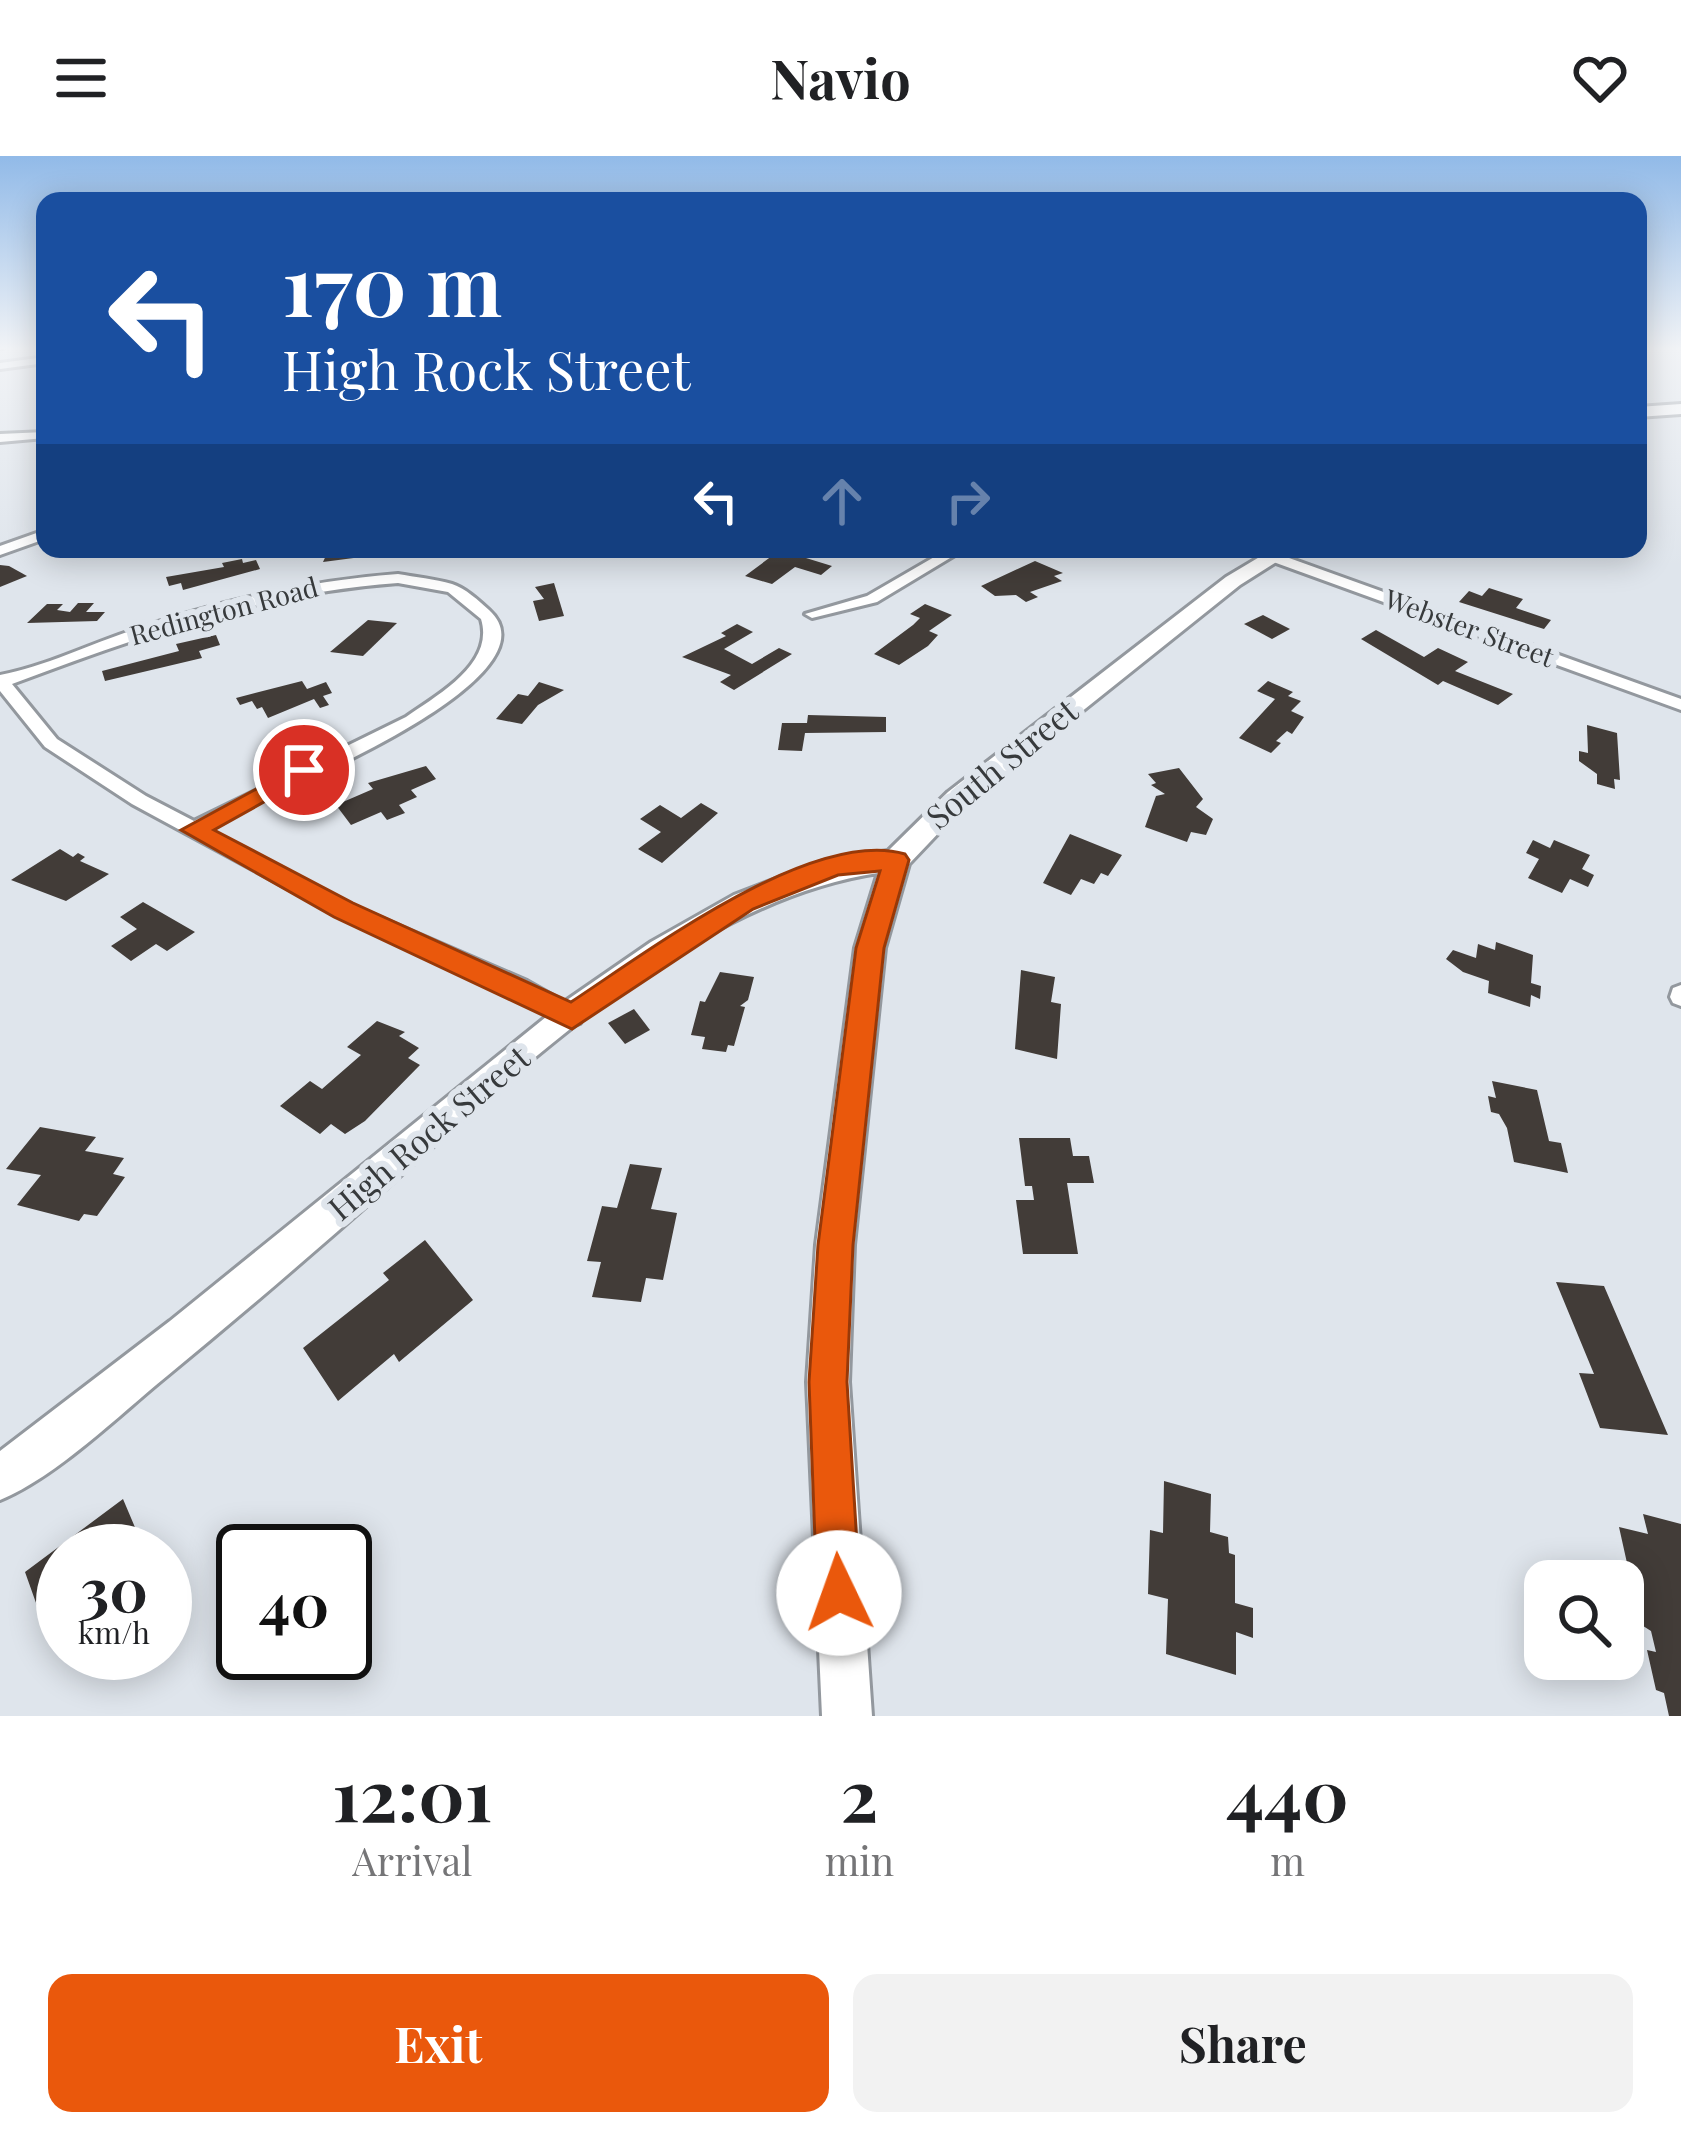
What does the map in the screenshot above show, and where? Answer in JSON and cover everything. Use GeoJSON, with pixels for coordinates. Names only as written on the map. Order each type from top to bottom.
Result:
{"type":"FeatureCollection","features":[{"type":"Feature","properties":{"kind":"street"},"geometry":{"type":"LineString","coordinates":[[0,438],[36,436]]}},
{"type":"Feature","properties":{"kind":"street"},"geometry":{"type":"LineString","coordinates":[[0,550],[36,538]]}},
{"type":"Feature","properties":{"kind":"street"},"geometry":{"type":"LineString","coordinates":[[812,614],[858,605],[942,558]]}},
{"type":"Feature","properties":{"kind":"street","name":"South Street"},"geometry":{"type":"LineString","coordinates":[[847,1716],[828,1382],[831,1315],[870,948],[896,860],[957,798],[1265,558]]}},
{"type":"Feature","properties":{"kind":"street","name":"Webster Street"},"geometry":{"type":"LineString","coordinates":[[1289,558],[1681,705]]}},
{"type":"Feature","properties":{"kind":"street","name":"Redington Road"},"geometry":{"type":"LineString","coordinates":[[1,681],[200,614],[347,581],[426,580],[458,592],[487,614],[493,629],[489,652],[429,708],[254,794],[194,830]]}},
{"type":"Feature","properties":{"kind":"street"},"geometry":{"type":"LineString","coordinates":[[1,681],[50,743],[194,830],[344,910],[519,987],[572,1017]]}},
{"type":"Feature","properties":{"kind":"street","name":"High Rock Street"},"geometry":{"type":"LineString","coordinates":[[0,1478],[572,1017],[744,902],[835,866],[896,860]]}},
{"type":"Feature","properties":{"kind":"building"},"geometry":{"type":"Polygon","coordinates":[[[769,558],[806,558],[832,566],[821,575],[795,567],[772,584],[745,576],[769,558]]]}},
{"type":"Feature","properties":{"kind":"building"},"geometry":{"type":"Polygon","coordinates":[[[242,559],[243,563],[256,560],[260,569],[183,590],[181,583],[169,586],[166,577],[224,567],[222,563],[242,559]]]}},
{"type":"Feature","properties":{"kind":"building"},"geometry":{"type":"Polygon","coordinates":[[[1035,561],[1063,573],[1054,576],[1062,581],[1030,592],[1038,597],[1026,602],[1016,595],[995,596],[981,586],[1035,561]]]}},
{"type":"Feature","properties":{"kind":"building"},"geometry":{"type":"Polygon","coordinates":[[[0,565],[9,566],[27,576],[0,587],[0,565]]]}},
{"type":"Feature","properties":{"kind":"building"},"geometry":{"type":"Polygon","coordinates":[[[554,583],[564,616],[539,621],[533,601],[544,599],[535,587],[554,583]]]}},
{"type":"Feature","properties":{"kind":"building"},"geometry":{"type":"Polygon","coordinates":[[[1489,588],[1523,599],[1516,608],[1551,620],[1544,629],[1459,602],[1469,591],[1482,596],[1489,588]]]}},
{"type":"Feature","properties":{"kind":"building"},"geometry":{"type":"Polygon","coordinates":[[[78,603],[94,603],[86,612],[105,612],[97,621],[27,623],[47,604],[63,604],[57,610],[70,612],[78,603]]]}},
{"type":"Feature","properties":{"kind":"building"},"geometry":{"type":"Polygon","coordinates":[[[925,604],[952,615],[929,631],[938,635],[928,646],[899,665],[874,654],[913,625],[920,618],[910,614],[925,604]]]}},
{"type":"Feature","properties":{"kind":"building"},"geometry":{"type":"Polygon","coordinates":[[[1263,615],[1290,629],[1272,639],[1244,624],[1263,615]]]}},
{"type":"Feature","properties":{"kind":"building"},"geometry":{"type":"Polygon","coordinates":[[[368,620],[397,623],[363,656],[330,652],[368,620]]]}},
{"type":"Feature","properties":{"kind":"building"},"geometry":{"type":"Polygon","coordinates":[[[737,624],[753,632],[724,649],[752,664],[779,648],[792,654],[734,690],[720,682],[731,675],[682,657],[726,636],[721,633],[737,624]]]}},
{"type":"Feature","properties":{"kind":"building"},"geometry":{"type":"Polygon","coordinates":[[[1376,630],[1424,657],[1438,648],[1468,662],[1455,671],[1513,694],[1498,705],[1443,681],[1438,685],[1361,639],[1376,630]]]}},
{"type":"Feature","properties":{"kind":"building"},"geometry":{"type":"Polygon","coordinates":[[[216,635],[220,645],[199,651],[202,658],[105,681],[102,671],[179,651],[176,644],[216,635]]]}},
{"type":"Feature","properties":{"kind":"building"},"geometry":{"type":"Polygon","coordinates":[[[302,681],[307,689],[326,682],[332,693],[323,696],[329,705],[320,708],[314,699],[268,718],[262,707],[257,709],[252,701],[240,705],[236,698],[302,681]]]}},
{"type":"Feature","properties":{"kind":"building"},"geometry":{"type":"Polygon","coordinates":[[[1268,681],[1293,692],[1288,696],[1301,701],[1291,711],[1304,717],[1292,734],[1287,731],[1276,741],[1281,743],[1271,753],[1239,738],[1275,699],[1257,691],[1268,681]]]}},
{"type":"Feature","properties":{"kind":"building"},"geometry":{"type":"Polygon","coordinates":[[[539,682],[564,690],[538,705],[522,724],[496,719],[518,694],[528,696],[539,682]]]}},
{"type":"Feature","properties":{"kind":"building"},"geometry":{"type":"Polygon","coordinates":[[[808,715],[886,717],[886,732],[805,733],[802,751],[778,750],[782,723],[807,723],[808,715]]]}},
{"type":"Feature","properties":{"kind":"building"},"geometry":{"type":"Polygon","coordinates":[[[1587,725],[1617,733],[1620,780],[1614,779],[1615,789],[1597,784],[1597,774],[1579,761],[1579,751],[1588,753],[1587,725]]]}},
{"type":"Feature","properties":{"kind":"building"},"geometry":{"type":"Polygon","coordinates":[[[426,766],[436,779],[411,790],[417,797],[399,805],[405,813],[387,820],[381,812],[351,825],[336,805],[373,789],[368,783],[426,766]]]}},
{"type":"Feature","properties":{"kind":"building"},"geometry":{"type":"Polygon","coordinates":[[[1179,768],[1203,799],[1196,807],[1213,819],[1206,835],[1191,832],[1187,842],[1145,827],[1156,796],[1165,794],[1151,785],[1156,783],[1148,774],[1179,768]]]}},
{"type":"Feature","properties":{"kind":"building"},"geometry":{"type":"Polygon","coordinates":[[[701,803],[718,813],[662,863],[638,849],[661,832],[640,819],[660,805],[681,818],[701,803]]]}},
{"type":"Feature","properties":{"kind":"building"},"geometry":{"type":"Polygon","coordinates":[[[1070,834],[1122,855],[1108,876],[1101,873],[1094,884],[1081,879],[1071,895],[1043,883],[1070,834]]]}},
{"type":"Feature","properties":{"kind":"building"},"geometry":{"type":"Polygon","coordinates":[[[1533,840],[1550,848],[1554,840],[1590,855],[1582,869],[1594,875],[1588,887],[1570,879],[1562,893],[1528,878],[1539,859],[1526,853],[1533,840]]]}},
{"type":"Feature","properties":{"kind":"building"},"geometry":{"type":"Polygon","coordinates":[[[60,849],[73,857],[78,853],[85,857],[80,861],[109,874],[66,901],[11,880],[60,849]]]}},
{"type":"Feature","properties":{"kind":"building"},"geometry":{"type":"Polygon","coordinates":[[[143,902],[195,932],[167,951],[156,944],[131,961],[111,946],[137,929],[120,917],[143,902]]]}},
{"type":"Feature","properties":{"kind":"building"},"geometry":{"type":"Polygon","coordinates":[[[1496,942],[1533,955],[1531,983],[1541,986],[1540,999],[1531,995],[1530,1007],[1488,993],[1489,981],[1463,972],[1446,959],[1453,950],[1476,958],[1478,944],[1495,950],[1496,942]]]}},
{"type":"Feature","properties":{"kind":"building"},"geometry":{"type":"Polygon","coordinates":[[[1021,970],[1055,977],[1051,1002],[1061,1004],[1057,1059],[1015,1049],[1021,970]]]}},
{"type":"Feature","properties":{"kind":"building"},"geometry":{"type":"Polygon","coordinates":[[[720,972],[754,977],[748,1000],[740,1006],[745,1007],[734,1046],[728,1045],[726,1052],[702,1049],[705,1037],[691,1035],[700,1001],[705,1002],[720,972]]]}},
{"type":"Feature","properties":{"kind":"building"},"geometry":{"type":"Polygon","coordinates":[[[634,1009],[650,1030],[625,1044],[608,1023],[634,1009]]]}},
{"type":"Feature","properties":{"kind":"building"},"geometry":{"type":"Polygon","coordinates":[[[377,1021],[405,1032],[399,1036],[419,1048],[408,1058],[420,1065],[365,1121],[345,1134],[331,1124],[320,1134],[280,1106],[310,1081],[322,1089],[361,1055],[347,1047],[377,1021]]]}},
{"type":"Feature","properties":{"kind":"building"},"geometry":{"type":"Polygon","coordinates":[[[1492,1081],[1537,1090],[1549,1141],[1561,1143],[1568,1173],[1514,1162],[1507,1128],[1499,1114],[1491,1112],[1488,1096],[1496,1098],[1492,1081]]]}},
{"type":"Feature","properties":{"kind":"building"},"geometry":{"type":"Polygon","coordinates":[[[40,1127],[96,1137],[85,1151],[124,1158],[113,1174],[125,1177],[97,1216],[84,1214],[79,1221],[17,1205],[41,1175],[6,1169],[40,1127]]]}},
{"type":"Feature","properties":{"kind":"building"},"geometry":{"type":"Polygon","coordinates":[[[1019,1138],[1070,1138],[1073,1156],[1089,1156],[1094,1183],[1067,1183],[1078,1254],[1023,1254],[1016,1200],[1034,1200],[1032,1186],[1025,1186],[1019,1138]]]}},
{"type":"Feature","properties":{"kind":"building"},"geometry":{"type":"Polygon","coordinates":[[[630,1164],[662,1168],[651,1209],[677,1213],[663,1280],[646,1278],[641,1302],[592,1297],[601,1262],[587,1261],[602,1206],[617,1208],[630,1164]]]}},
{"type":"Feature","properties":{"kind":"building"},"geometry":{"type":"Polygon","coordinates":[[[425,1240],[473,1300],[399,1362],[394,1354],[338,1401],[303,1348],[389,1280],[383,1273],[425,1240]]]}},
{"type":"Feature","properties":{"kind":"building"},"geometry":{"type":"Polygon","coordinates":[[[1556,1282],[1604,1286],[1668,1435],[1600,1428],[1579,1373],[1594,1374],[1556,1282]]]}},
{"type":"Feature","properties":{"kind":"building"},"geometry":{"type":"Polygon","coordinates":[[[1164,1481],[1211,1494],[1210,1532],[1228,1537],[1229,1553],[1235,1555],[1235,1603],[1253,1608],[1253,1638],[1236,1632],[1236,1675],[1166,1654],[1168,1599],[1148,1594],[1150,1530],[1163,1533],[1164,1481]]]}},
{"type":"Feature","properties":{"kind":"building"},"geometry":{"type":"Polygon","coordinates":[[[123,1499],[134,1524],[89,1524],[123,1499]]]}},
{"type":"Feature","properties":{"kind":"building"},"geometry":{"type":"Polygon","coordinates":[[[1643,1514],[1681,1524],[1681,1716],[1669,1716],[1664,1693],[1656,1690],[1647,1650],[1656,1652],[1651,1631],[1644,1627],[1644,1560],[1626,1560],[1619,1527],[1648,1534],[1643,1514]]]}},
{"type":"Feature","properties":{"kind":"building"},"geometry":{"type":"Polygon","coordinates":[[[36,1564],[36,1603],[25,1572],[36,1564]]]}},
{"type":"Feature","properties":{"kind":"route"},"geometry":{"type":"LineString","coordinates":[[304,770],[239,801],[194,830],[344,910],[519,987],[572,1017],[676,943],[744,902],[835,866],[896,860],[870,948],[836,1245],[828,1382],[839,1593]]}}]}
